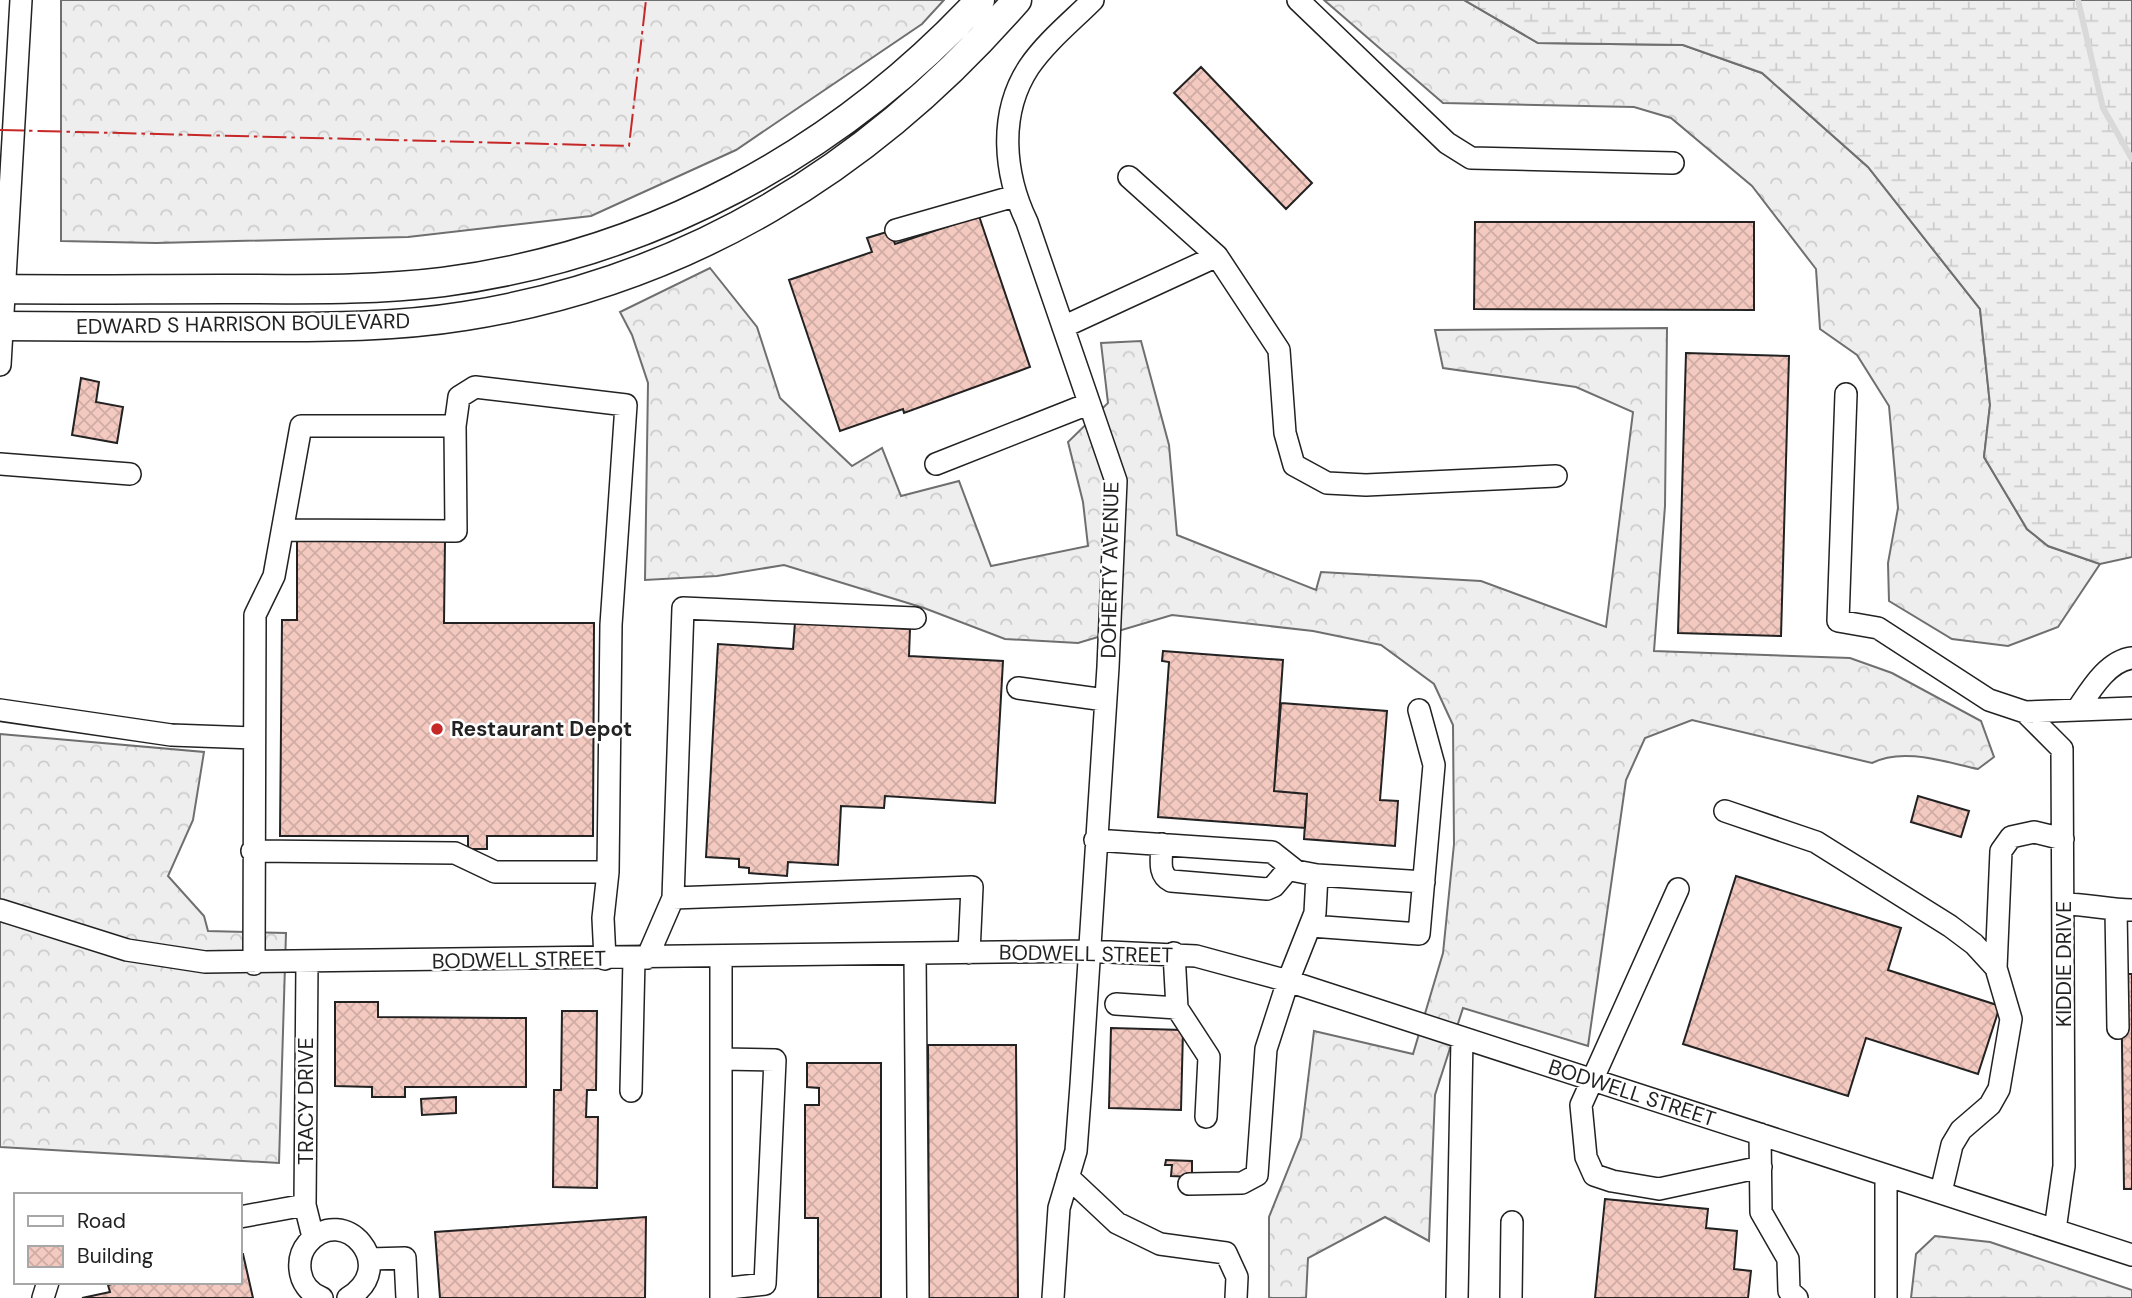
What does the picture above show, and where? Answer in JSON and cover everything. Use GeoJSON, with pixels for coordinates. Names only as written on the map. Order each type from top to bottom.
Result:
{"type":"FeatureCollection","features":[{"type":"Feature","properties":{"kind":"main road","name":"EDWARD S HARRISON BOULEVARD"},"geometry":{"type":"LineString","coordinates":[[3,289],[373,288],[500,272],[578,254],[644,231],[708,203],[799,153],[910,70],[980,0]]}},
{"type":"Feature","properties":{"kind":"main road","name":"EDWARD S HARRISON BOULEVARD"},"geometry":{"type":"LineString","coordinates":[[2,326],[393,324],[464,317],[532,303],[597,285],[665,260],[728,232],[836,167],[926,94],[1017,0]]}},
{"type":"Feature","properties":{"kind":"street"},"geometry":{"type":"LineString","coordinates":[[0,365],[21,0]]}},
{"type":"Feature","properties":{"kind":"street","name":"DOHERTY AVENUE"},"geometry":{"type":"LineString","coordinates":[[1053,1298],[1059,1208],[1076,1151],[1116,481],[1027,222],[1015,196],[1007,135],[1014,96],[1030,66],[1093,0]]}},
{"type":"Feature","properties":{"kind":"street"},"geometry":{"type":"LineString","coordinates":[[1298,0],[1447,143],[1471,158],[1673,163]]}},
{"type":"Feature","properties":{"kind":"street"},"geometry":{"type":"LineString","coordinates":[[1129,177],[1217,256],[1279,350],[1284,433],[1294,465],[1327,483],[1366,485],[1556,476]]}},
{"type":"Feature","properties":{"kind":"street"},"geometry":{"type":"LineString","coordinates":[[897,230],[1015,196]]}},
{"type":"Feature","properties":{"kind":"street"},"geometry":{"type":"LineString","coordinates":[[1063,327],[1217,256]]}},
{"type":"Feature","properties":{"kind":"street"},"geometry":{"type":"LineString","coordinates":[[283,530],[456,531],[455,426],[459,397],[475,387],[626,405],[611,625],[608,872],[603,918],[605,959]]}},
{"type":"Feature","properties":{"kind":"street"},"geometry":{"type":"LineString","coordinates":[[1846,394],[1838,621],[1878,628],[1989,700],[2025,712],[2132,708]]}},
{"type":"Feature","properties":{"kind":"street"},"geometry":{"type":"LineString","coordinates":[[936,464],[1088,404]]}},
{"type":"Feature","properties":{"kind":"street"},"geometry":{"type":"LineString","coordinates":[[254,964],[252,851],[255,615],[274,576],[300,426],[455,426]]}},
{"type":"Feature","properties":{"kind":"street"},"geometry":{"type":"LineString","coordinates":[[0,464],[130,474]]}},
{"type":"Feature","properties":{"kind":"street"},"geometry":{"type":"LineString","coordinates":[[631,1091],[641,959],[673,898],[683,608],[915,618]]}},
{"type":"Feature","properties":{"kind":"street"},"geometry":{"type":"LineString","coordinates":[[2077,710],[2099,679],[2125,659],[2132,658]]}},
{"type":"Feature","properties":{"kind":"street"},"geometry":{"type":"LineString","coordinates":[[1018,688],[1105,700]]}},
{"type":"Feature","properties":{"kind":"street"},"geometry":{"type":"LineString","coordinates":[[0,710],[171,734],[254,738]]}},
{"type":"Feature","properties":{"kind":"street"},"geometry":{"type":"LineString","coordinates":[[1311,926],[1419,934],[1434,765],[1419,710]]}},
{"type":"Feature","properties":{"kind":"street","name":"KIDDIE DRIVE"},"geometry":{"type":"LineString","coordinates":[[2025,712],[2062,749],[2064,1166],[2054,1230]]}},
{"type":"Feature","properties":{"kind":"street"},"geometry":{"type":"LineString","coordinates":[[1725,811],[1816,842],[1950,926],[1974,944],[1996,968]]}},
{"type":"Feature","properties":{"kind":"street"},"geometry":{"type":"LineString","coordinates":[[1941,1192],[1952,1145],[1961,1130],[1990,1105],[2000,1089],[2011,1019],[1996,968],[2001,850],[2011,837],[2035,832],[2063,839]]}},
{"type":"Feature","properties":{"kind":"street"},"geometry":{"type":"LineString","coordinates":[[1095,840],[1272,852],[1290,867],[1317,875],[1424,882]]}},
{"type":"Feature","properties":{"kind":"street"},"geometry":{"type":"LineString","coordinates":[[1162,844],[1161,871],[1164,878],[1171,881],[1268,889],[1274,886],[1290,867]]}},
{"type":"Feature","properties":{"kind":"street"},"geometry":{"type":"LineString","coordinates":[[252,851],[455,853],[495,872],[608,872]]}},
{"type":"Feature","properties":{"kind":"street"},"geometry":{"type":"LineString","coordinates":[[1189,1184],[1242,1183],[1256,1175],[1266,1049],[1288,981],[1315,913],[1317,875]]}},
{"type":"Feature","properties":{"kind":"street"},"geometry":{"type":"LineString","coordinates":[[673,898],[972,887],[969,953]]}},
{"type":"Feature","properties":{"kind":"street"},"geometry":{"type":"LineString","coordinates":[[1678,889],[1581,1105],[1586,1157],[1594,1175],[1659,1189],[1761,1167]]}},
{"type":"Feature","properties":{"kind":"street"},"geometry":{"type":"LineString","coordinates":[[2064,904],[2091,904],[2124,910],[2118,1028]]}},
{"type":"Feature","properties":{"kind":"street","name":"BODWELL STREET"},"geometry":{"type":"LineString","coordinates":[[0,910],[127,950],[205,962],[254,964],[1088,951],[1174,953],[1219,961],[1288,981],[2132,1255]]}},
{"type":"Feature","properties":{"kind":"street"},"geometry":{"type":"LineString","coordinates":[[1174,953],[1177,1008],[1209,1057],[1206,1117]]}},
{"type":"Feature","properties":{"kind":"street"},"geometry":{"type":"LineString","coordinates":[[915,955],[918,1298]]}},
{"type":"Feature","properties":{"kind":"street"},"geometry":{"type":"LineString","coordinates":[[721,957],[721,1294],[765,1284],[775,1060],[722,1059]]}},
{"type":"Feature","properties":{"kind":"street","name":"TRACY DRIVE"},"geometry":{"type":"LineString","coordinates":[[307,963],[305,1205],[313,1237]]}},
{"type":"Feature","properties":{"kind":"street"},"geometry":{"type":"LineString","coordinates":[[1116,1004],[1177,1008]]}},
{"type":"Feature","properties":{"kind":"street"},"geometry":{"type":"LineString","coordinates":[[1458,1298],[1462,1038]]}},
{"type":"Feature","properties":{"kind":"street"},"geometry":{"type":"LineString","coordinates":[[1760,1134],[1761,1212],[1788,1259],[1789,1291],[1797,1298]]}},
{"type":"Feature","properties":{"kind":"street"},"geometry":{"type":"LineString","coordinates":[[1886,1176],[1886,1298]]}},
{"type":"Feature","properties":{"kind":"street"},"geometry":{"type":"LineString","coordinates":[[1068,1177],[1117,1223],[1160,1244],[1226,1253],[1237,1278],[1236,1298]]}},
{"type":"Feature","properties":{"kind":"street"},"geometry":{"type":"LineString","coordinates":[[242,1217],[305,1205]]}},
{"type":"Feature","properties":{"kind":"street"},"geometry":{"type":"LineString","coordinates":[[1511,1298],[1512,1222]]}},
{"type":"Feature","properties":{"kind":"street"},"geometry":{"type":"LineString","coordinates":[[322,1298],[308,1289],[299,1268],[300,1256],[313,1237],[336,1230],[348,1233],[365,1248],[369,1259],[366,1282],[356,1296]]}},
{"type":"Feature","properties":{"kind":"street"},"geometry":{"type":"LineString","coordinates":[[369,1259],[405,1258],[407,1298]]}},
{"type":"Feature","properties":{"kind":"green space"},"geometry":{"type":"Polygon","coordinates":[[[61,0],[944,0],[922,24],[736,150],[591,216],[408,237],[156,243],[61,241],[61,0]]]}},
{"type":"Feature","properties":{"kind":"green space"},"geometry":{"type":"Polygon","coordinates":[[[1324,0],[1464,0],[1538,43],[1683,45],[1762,73],[1868,167],[1980,309],[1990,405],[1984,457],[2027,529],[2048,546],[2100,564],[2058,627],[2008,646],[1952,639],[1889,601],[1888,563],[1898,508],[1889,406],[1857,355],[1820,329],[1816,269],[1752,186],[1671,118],[1634,107],[1443,103],[1324,0]]]}},
{"type":"Feature","properties":{"kind":"green space"},"geometry":{"type":"Polygon","coordinates":[[[1464,0],[2132,0],[2132,557],[2100,564],[2048,546],[2027,529],[1984,457],[1990,405],[1980,309],[1868,167],[1762,73],[1683,45],[1538,43],[1464,0]]]}},
{"type":"Feature","properties":{"kind":"green space"},"geometry":{"type":"Polygon","coordinates":[[[710,268],[757,327],[780,398],[852,466],[882,448],[901,496],[959,481],[991,566],[1088,546],[1083,502],[1068,442],[1108,403],[1101,343],[1141,341],[1169,445],[1177,535],[1316,590],[1321,572],[1481,581],[1606,627],[1633,412],[1576,387],[1443,368],[1435,330],[1667,328],[1665,506],[1654,651],[1850,658],[1892,673],[1981,721],[1994,757],[1978,769],[1910,756],[1884,758],[1872,763],[1692,720],[1645,738],[1626,780],[1588,1046],[1463,1008],[1435,1095],[1429,1241],[1385,1217],[1308,1258],[1306,1298],[1269,1298],[1269,1217],[1301,1137],[1314,1031],[1413,1054],[1443,953],[1454,844],[1453,725],[1434,684],[1381,645],[1313,631],[1172,615],[1078,643],[1005,639],[924,608],[784,565],[717,576],[645,580],[648,383],[632,335],[620,312],[710,268]]]}},
{"type":"Feature","properties":{"kind":"green space"},"geometry":{"type":"Polygon","coordinates":[[[0,734],[204,752],[193,820],[168,876],[204,916],[208,931],[286,933],[279,1163],[0,1147],[0,734]]]}},
{"type":"Feature","properties":{"kind":"green space"},"geometry":{"type":"Polygon","coordinates":[[[1935,1236],[1990,1242],[2132,1290],[2132,1298],[1911,1298],[1916,1254],[1935,1236]]]}},
{"type":"Feature","properties":{"kind":"building"},"geometry":{"type":"Polygon","coordinates":[[[1201,67],[1312,183],[1286,209],[1174,93],[1201,67]]]}},
{"type":"Feature","properties":{"kind":"building"},"geometry":{"type":"Polygon","coordinates":[[[979,216],[1030,367],[904,413],[903,409],[840,431],[789,280],[872,252],[867,238],[890,231],[895,244],[979,216]]]}},
{"type":"Feature","properties":{"kind":"building"},"geometry":{"type":"Polygon","coordinates":[[[1475,222],[1754,222],[1754,310],[1474,309],[1475,222]]]}},
{"type":"Feature","properties":{"kind":"building"},"geometry":{"type":"Polygon","coordinates":[[[1686,353],[1789,356],[1781,636],[1678,633],[1686,353]]]}},
{"type":"Feature","properties":{"kind":"building"},"geometry":{"type":"Polygon","coordinates":[[[81,378],[99,382],[96,402],[123,407],[117,443],[72,435],[81,378]]]}},
{"type":"Feature","properties":{"kind":"building","name":"Restaurant Depot"},"geometry":{"type":"Polygon","coordinates":[[[297,539],[445,540],[444,623],[594,623],[593,836],[487,836],[487,849],[468,849],[468,836],[280,836],[282,620],[297,620],[297,539]]]}},
{"type":"Feature","properties":{"kind":"building"},"geometry":{"type":"Polygon","coordinates":[[[795,622],[910,629],[909,656],[1003,661],[995,803],[885,796],[884,808],[841,806],[838,865],[788,862],[787,876],[749,873],[749,868],[739,867],[739,859],[706,857],[718,644],[793,649],[795,622]]]}},
{"type":"Feature","properties":{"kind":"building"},"geometry":{"type":"Polygon","coordinates":[[[1163,651],[1283,660],[1274,791],[1307,794],[1305,828],[1158,817],[1169,662],[1162,661],[1163,651]]]}},
{"type":"Feature","properties":{"kind":"building"},"geometry":{"type":"Polygon","coordinates":[[[1281,703],[1387,711],[1380,800],[1398,801],[1395,846],[1304,839],[1307,794],[1274,791],[1281,703]]]}},
{"type":"Feature","properties":{"kind":"building"},"geometry":{"type":"Polygon","coordinates":[[[1918,796],[1969,811],[1961,837],[1911,822],[1918,796]]]}},
{"type":"Feature","properties":{"kind":"building"},"geometry":{"type":"Polygon","coordinates":[[[1736,876],[1901,928],[1888,970],[2000,1006],[1978,1074],[1866,1038],[1848,1096],[1683,1044],[1736,876]]]}},
{"type":"Feature","properties":{"kind":"building"},"geometry":{"type":"Polygon","coordinates":[[[2121,974],[2132,974],[2132,1189],[2124,1189],[2121,974]]]}},
{"type":"Feature","properties":{"kind":"building"},"geometry":{"type":"Polygon","coordinates":[[[335,1002],[378,1002],[378,1017],[526,1018],[526,1087],[405,1087],[405,1097],[372,1097],[372,1087],[335,1086],[335,1002]]]}},
{"type":"Feature","properties":{"kind":"building"},"geometry":{"type":"Polygon","coordinates":[[[562,1011],[597,1011],[596,1090],[587,1090],[586,1117],[598,1117],[597,1188],[553,1187],[554,1090],[561,1090],[562,1011]]]}},
{"type":"Feature","properties":{"kind":"building"},"geometry":{"type":"Polygon","coordinates":[[[1111,1028],[1183,1030],[1181,1110],[1109,1108],[1111,1028]]]}},
{"type":"Feature","properties":{"kind":"building"},"geometry":{"type":"Polygon","coordinates":[[[928,1045],[1016,1045],[1018,1298],[929,1298],[928,1045]]]}},
{"type":"Feature","properties":{"kind":"building"},"geometry":{"type":"Polygon","coordinates":[[[807,1063],[881,1063],[881,1298],[818,1298],[818,1218],[805,1218],[805,1105],[819,1105],[819,1088],[807,1087],[807,1063]]]}},
{"type":"Feature","properties":{"kind":"building"},"geometry":{"type":"Polygon","coordinates":[[[456,1097],[456,1113],[422,1115],[421,1099],[456,1097]]]}},
{"type":"Feature","properties":{"kind":"building"},"geometry":{"type":"Polygon","coordinates":[[[1166,1160],[1192,1161],[1192,1177],[1171,1176],[1172,1165],[1165,1165],[1166,1160]]]}},
{"type":"Feature","properties":{"kind":"building"},"geometry":{"type":"Polygon","coordinates":[[[1605,1199],[1708,1209],[1706,1228],[1737,1231],[1734,1269],[1751,1271],[1748,1298],[1595,1298],[1605,1199]]]}},
{"type":"Feature","properties":{"kind":"building"},"geometry":{"type":"Polygon","coordinates":[[[646,1217],[645,1298],[440,1298],[435,1232],[646,1217]]]}},
{"type":"Feature","properties":{"kind":"building"},"geometry":{"type":"Polygon","coordinates":[[[243,1254],[253,1298],[82,1298],[110,1292],[108,1285],[242,1284],[243,1254]]]}},
{"type":"Feature","properties":{"kind":"waterway"},"geometry":{"type":"LineString","coordinates":[[2078,0],[2103,108],[2132,159]]}},
{"type":"Feature","properties":{"kind":"power"},"geometry":{"type":"LineString","coordinates":[[0,130],[629,146],[646,0]]}},
{"type":"Feature","properties":{"kind":"place","name":"Restaurant Depot"},"geometry":{"type":"Point","coordinates":[437,729]}}]}
